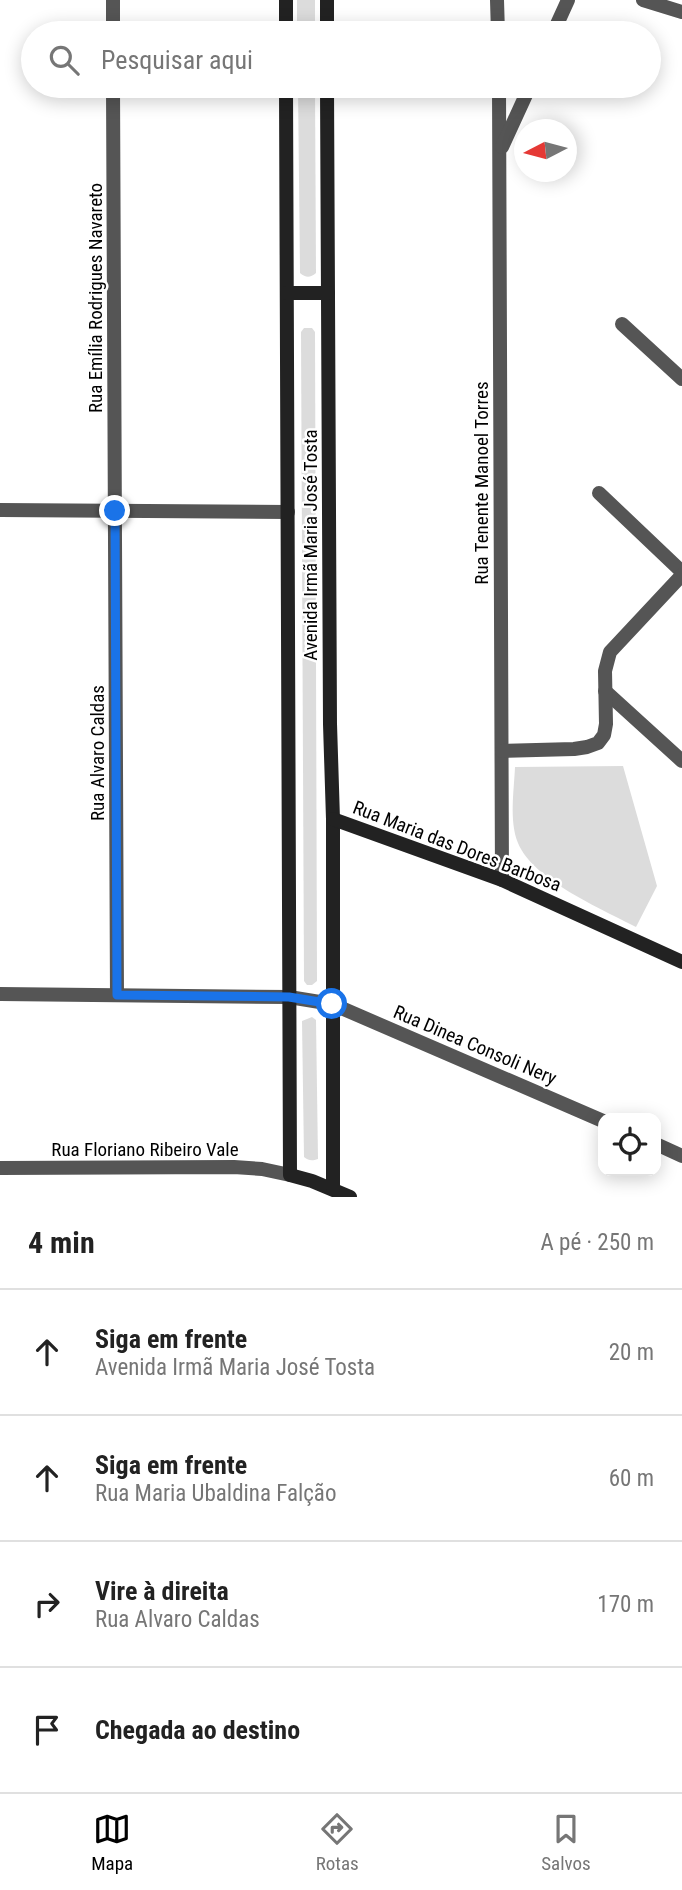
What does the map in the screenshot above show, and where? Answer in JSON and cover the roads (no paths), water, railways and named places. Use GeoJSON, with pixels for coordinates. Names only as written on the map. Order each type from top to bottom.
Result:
{"type":"FeatureCollection","features":[{"type":"Feature","properties":{"kind":"street"},"geometry":{"type":"LineString","coordinates":[[113,0],[113,21]]}},
{"type":"Feature","properties":{"kind":"street"},"geometry":{"type":"LineString","coordinates":[[286,0],[286,21]]}},
{"type":"Feature","properties":{"kind":"street"},"geometry":{"type":"LineString","coordinates":[[327,0],[327,21]]}},
{"type":"Feature","properties":{"kind":"street"},"geometry":{"type":"LineString","coordinates":[[497,0],[498,21]]}},
{"type":"Feature","properties":{"kind":"street"},"geometry":{"type":"LineString","coordinates":[[558,21],[568,0]]}},
{"type":"Feature","properties":{"kind":"street"},"geometry":{"type":"LineString","coordinates":[[643,0],[682,12]]}},
{"type":"Feature","properties":{"kind":"street","name":"Rua Emília Rodrigues Navareto"},"geometry":{"type":"LineString","coordinates":[[113,98],[115,511]]}},
{"type":"Feature","properties":{"kind":"street","name":"Avenida Irmã Maria José Tosta"},"geometry":{"type":"LineString","coordinates":[[286,98],[290,1175]]}},
{"type":"Feature","properties":{"kind":"street","name":"Avenida Irmã Maria José Tosta"},"geometry":{"type":"LineString","coordinates":[[327,98],[330,724],[333,819],[332,1189]]}},
{"type":"Feature","properties":{"kind":"street","name":"Rua Tenente Manoel Torres"},"geometry":{"type":"LineString","coordinates":[[499,98],[502,880]]}},
{"type":"Feature","properties":{"kind":"street"},"geometry":{"type":"LineString","coordinates":[[500,152],[525,98]]}},
{"type":"Feature","properties":{"kind":"street"},"geometry":{"type":"LineString","coordinates":[[287,293],[328,293]]}},
{"type":"Feature","properties":{"kind":"street"},"geometry":{"type":"LineString","coordinates":[[622,324],[682,379]]}},
{"type":"Feature","properties":{"kind":"street"},"geometry":{"type":"LineString","coordinates":[[502,751],[574,749],[598,743],[604,735],[606,724],[605,671],[610,652],[682,574],[599,493]]}},
{"type":"Feature","properties":{"kind":"street"},"geometry":{"type":"LineString","coordinates":[[0,510],[288,512]]}},
{"type":"Feature","properties":{"kind":"street","name":"Rua Alvaro Caldas"},"geometry":{"type":"LineString","coordinates":[[115,511],[117,995]]}},
{"type":"Feature","properties":{"kind":"street"},"geometry":{"type":"LineString","coordinates":[[605,691],[682,761]]}},
{"type":"Feature","properties":{"kind":"street","name":"Rua Maria das Dores Barbosa"},"geometry":{"type":"LineString","coordinates":[[333,819],[502,880],[682,962]]}},
{"type":"Feature","properties":{"kind":"street"},"geometry":{"type":"LineString","coordinates":[[0,994],[289,997],[332,1004]]}},
{"type":"Feature","properties":{"kind":"street","name":"Rua Dinea Consoli Nery"},"geometry":{"type":"LineString","coordinates":[[332,1004],[598,1119]]}},
{"type":"Feature","properties":{"kind":"street"},"geometry":{"type":"LineString","coordinates":[[661,1146],[682,1156]]}},
{"type":"Feature","properties":{"kind":"street","name":"Rua Floriano Ribeiro Vale"},"geometry":{"type":"LineString","coordinates":[[0,1168],[234,1167],[290,1175]]}},
{"type":"Feature","properties":{"kind":"street"},"geometry":{"type":"LineString","coordinates":[[290,1175],[350,1197]]}}]}
